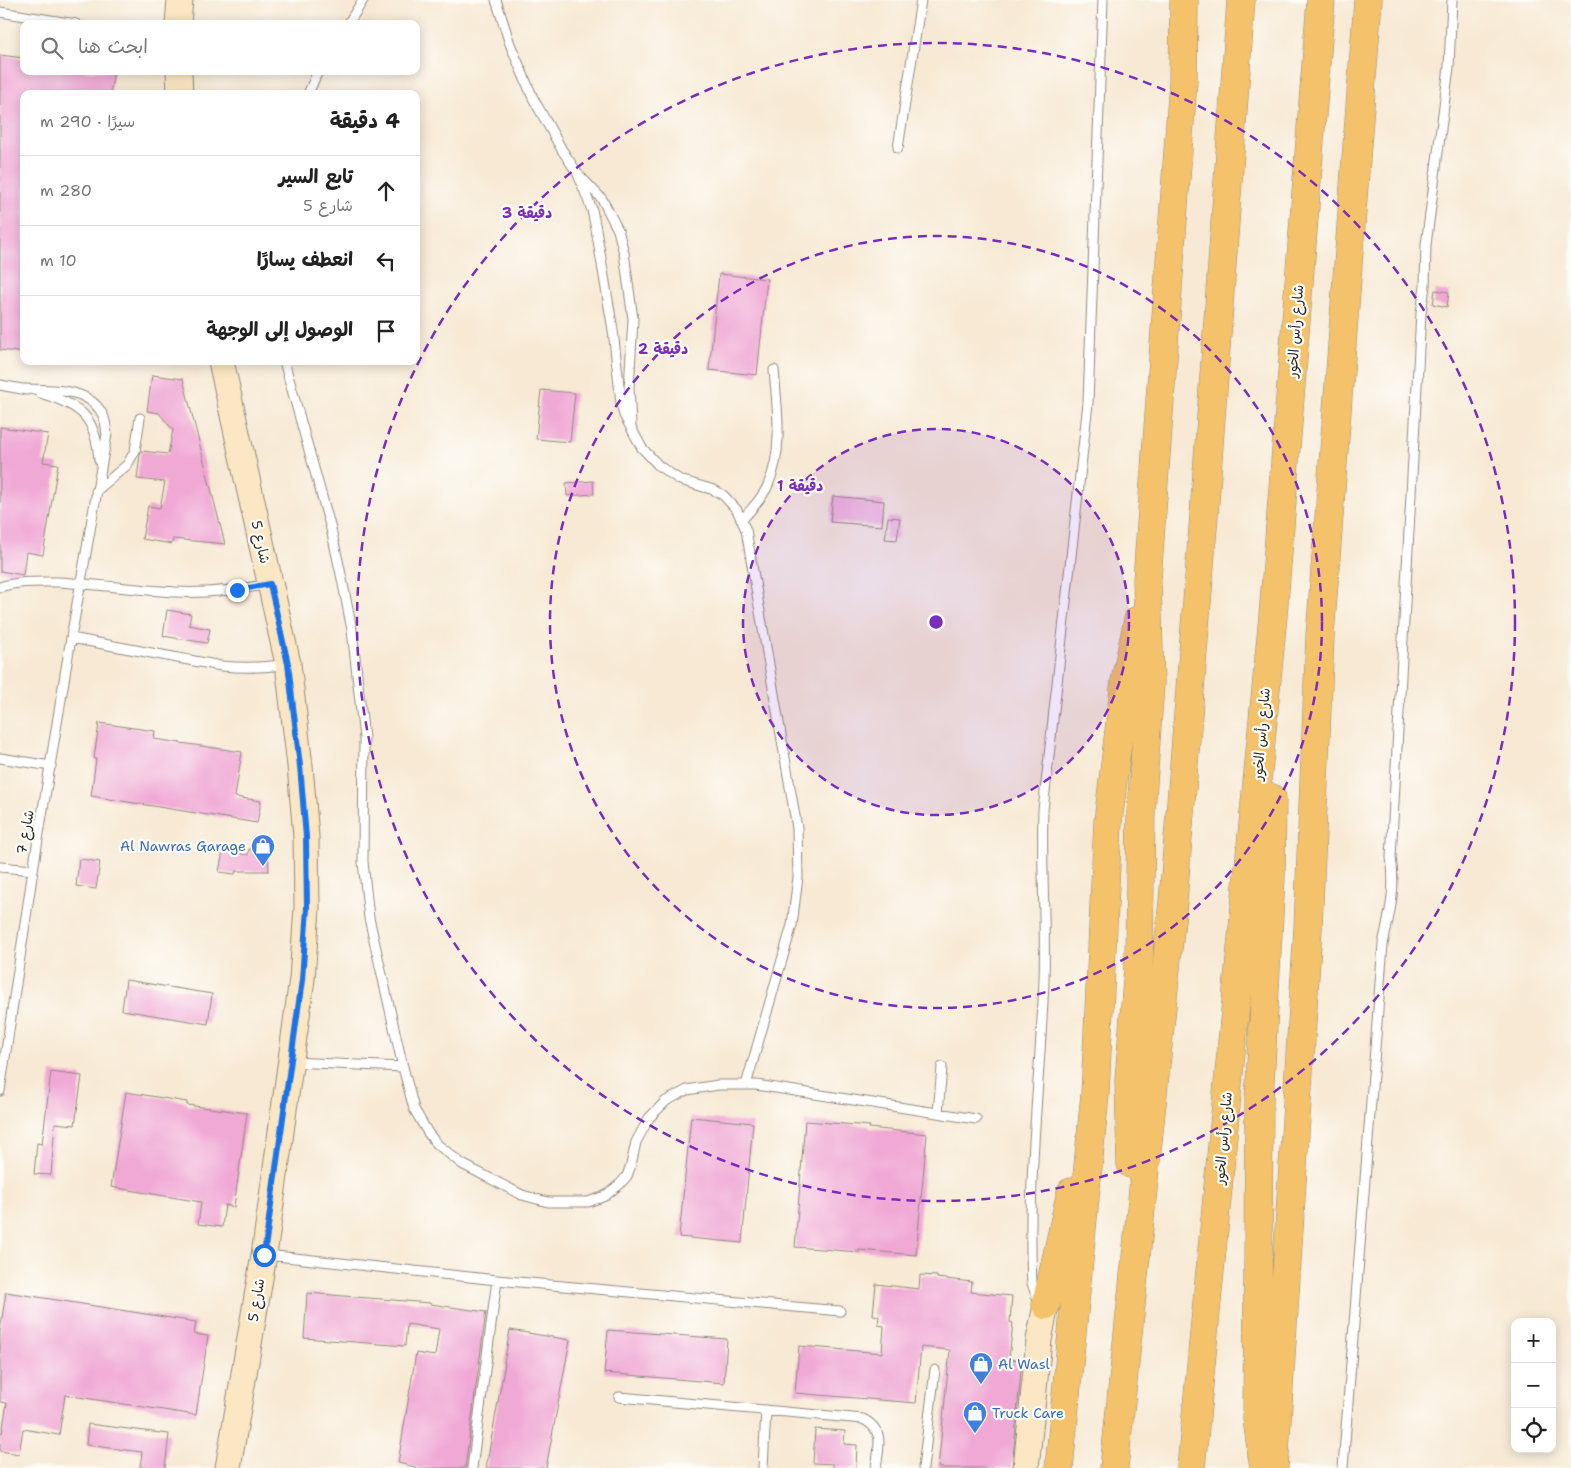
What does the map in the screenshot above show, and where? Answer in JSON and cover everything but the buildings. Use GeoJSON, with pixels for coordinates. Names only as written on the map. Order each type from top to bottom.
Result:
{"type":"FeatureCollection","features":[{"type":"Feature","properties":{"kind":"highway"},"geometry":{"type":"LineString","coordinates":[[1183,81],[1184,0]]}},
{"type":"Feature","properties":{"kind":"highway"},"geometry":{"type":"LineString","coordinates":[[1133,1283],[1129,1080],[1139,954],[1141,812],[1150,684],[1147,580],[1190,0]]}},
{"type":"Feature","properties":{"kind":"highway"},"geometry":{"type":"LineString","coordinates":[[1114,1468],[1174,891],[1241,0]]}},
{"type":"Feature","properties":{"kind":"highway","name":"شارع رأس الخور"},"geometry":{"type":"LineString","coordinates":[[1192,1468],[1273,616],[1321,0]]}},
{"type":"Feature","properties":{"kind":"highway"},"geometry":{"type":"LineString","coordinates":[[1274,1468],[1308,928],[1320,636],[1368,0]]}},
{"type":"Feature","properties":{"kind":"highway"},"geometry":{"type":"LineString","coordinates":[[1059,1468],[1095,1094],[1108,822],[1125,681],[1147,580]]}},
{"type":"Feature","properties":{"kind":"highway"},"geometry":{"type":"LineString","coordinates":[[1264,1468],[1257,1419],[1259,1111],[1271,878],[1273,616]]}},
{"type":"Feature","properties":{"kind":"highway"},"geometry":{"type":"LineString","coordinates":[[1046,1305],[1072,1190],[1084,1069],[1099,1013]]}},
{"type":"Feature","properties":{"kind":"street"},"geometry":{"type":"LineString","coordinates":[[178,20],[180,0]]}},
{"type":"Feature","properties":{"kind":"street"},"geometry":{"type":"LineString","coordinates":[[179,75],[180,90]]}},
{"type":"Feature","properties":{"kind":"street","name":"شارع 5"},"geometry":{"type":"LineString","coordinates":[[223,365],[288,664],[306,837],[307,908],[302,980],[264,1255],[228,1468]]}},
{"type":"Feature","properties":{"kind":"street"},"geometry":{"type":"LineString","coordinates":[[1026,1468],[1039,1340],[1046,1305]]}},
{"type":"Feature","properties":{"kind":"lane"},"geometry":{"type":"LineString","coordinates":[[350,20],[363,0]]}},
{"type":"Feature","properties":{"kind":"lane"},"geometry":{"type":"LineString","coordinates":[[496,0],[510,44],[533,98],[562,150],[578,174],[592,210],[613,330],[622,409],[642,448],[659,466],[680,480],[714,490],[722,495],[734,506],[746,530],[797,828],[798,852],[798,877],[792,926],[746,1085]]}},
{"type":"Feature","properties":{"kind":"lane"},"geometry":{"type":"LineString","coordinates":[[898,148],[921,0]]}},
{"type":"Feature","properties":{"kind":"lane"},"geometry":{"type":"LineString","coordinates":[[1046,1305],[1036,1295],[1034,1289],[1030,1244],[1032,1175],[1044,972],[1042,837],[1045,782],[1088,403],[1103,0]]}},
{"type":"Feature","properties":{"kind":"lane"},"geometry":{"type":"LineString","coordinates":[[1343,1468],[1383,944],[1394,894],[1391,857],[1420,323],[1425,286],[1426,245],[1449,62],[1452,0]]}},
{"type":"Feature","properties":{"kind":"lane"},"geometry":{"type":"LineString","coordinates":[[0,12],[51,20]]}},
{"type":"Feature","properties":{"kind":"lane"},"geometry":{"type":"LineString","coordinates":[[310,90],[316,75]]}},
{"type":"Feature","properties":{"kind":"lane"},"geometry":{"type":"LineString","coordinates":[[578,174],[595,190],[608,209],[618,230],[624,253],[633,319],[629,388],[631,425]]}},
{"type":"Feature","properties":{"kind":"lane"},"geometry":{"type":"LineString","coordinates":[[285,365],[331,529],[352,630],[364,738],[363,853],[369,918],[414,1109],[428,1134],[437,1144],[462,1164],[510,1190],[548,1202],[588,1202],[613,1192],[627,1176],[636,1142],[646,1124],[657,1109],[676,1095],[687,1090],[718,1085],[746,1085],[976,1119]]}},
{"type":"Feature","properties":{"kind":"lane"},"geometry":{"type":"LineString","coordinates":[[742,520],[767,487],[775,467],[777,417],[774,370]]}},
{"type":"Feature","properties":{"kind":"lane"},"geometry":{"type":"LineString","coordinates":[[0,385],[23,389],[68,402],[83,413],[94,429],[98,447],[100,473]]}},
{"type":"Feature","properties":{"kind":"lane"},"geometry":{"type":"LineString","coordinates":[[23,389],[64,391],[80,394],[94,403],[104,417],[107,434],[100,473]]}},
{"type":"Feature","properties":{"kind":"lane"},"geometry":{"type":"LineString","coordinates":[[96,491],[127,465],[135,451],[140,418]]}},
{"type":"Feature","properties":{"kind":"lane","name":"شارع 7"},"geometry":{"type":"LineString","coordinates":[[0,1091],[70,638],[100,473]]}},
{"type":"Feature","properties":{"kind":"lane"},"geometry":{"type":"LineString","coordinates":[[0,586],[28,582],[80,583],[158,591],[207,593],[270,584]]}},
{"type":"Feature","properties":{"kind":"lane"},"geometry":{"type":"LineString","coordinates":[[70,638],[220,666],[266,668],[288,664]]}},
{"type":"Feature","properties":{"kind":"lane"},"geometry":{"type":"LineString","coordinates":[[0,758],[51,766]]}},
{"type":"Feature","properties":{"kind":"lane"},"geometry":{"type":"LineString","coordinates":[[0,867],[33,870]]}},
{"type":"Feature","properties":{"kind":"lane"},"geometry":{"type":"LineString","coordinates":[[291,1062],[403,1067]]}},
{"type":"Feature","properties":{"kind":"lane"},"geometry":{"type":"LineString","coordinates":[[938,1113],[942,1067]]}},
{"type":"Feature","properties":{"kind":"lane"},"geometry":{"type":"LineString","coordinates":[[264,1255],[497,1280],[840,1311]]}},
{"type":"Feature","properties":{"kind":"lane"},"geometry":{"type":"LineString","coordinates":[[472,1468],[497,1280]]}},
{"type":"Feature","properties":{"kind":"lane"},"geometry":{"type":"LineString","coordinates":[[924,1468],[935,1370]]}},
{"type":"Feature","properties":{"kind":"lane"},"geometry":{"type":"LineString","coordinates":[[618,1397],[854,1417],[871,1423],[877,1430],[879,1439],[876,1468]]}},
{"type":"Feature","properties":{"kind":"lane"},"geometry":{"type":"LineString","coordinates":[[763,1468],[766,1410]]}},
{"type":"Feature","properties":{"kind":"place","name":"Al Nawras Garage"},"geometry":{"type":"Point","coordinates":[263,867]}},
{"type":"Feature","properties":{"kind":"place","name":"Al Wasl"},"geometry":{"type":"Point","coordinates":[981,1385]}},
{"type":"Feature","properties":{"kind":"place","name":"Truck Care"},"geometry":{"type":"Point","coordinates":[975,1434]}},
{"type":"Feature","properties":{"kind":"route"},"geometry":{"type":"LineString","coordinates":[[237,590],[270,584],[288,664],[306,837],[307,908],[302,980],[264,1255]]}}]}
